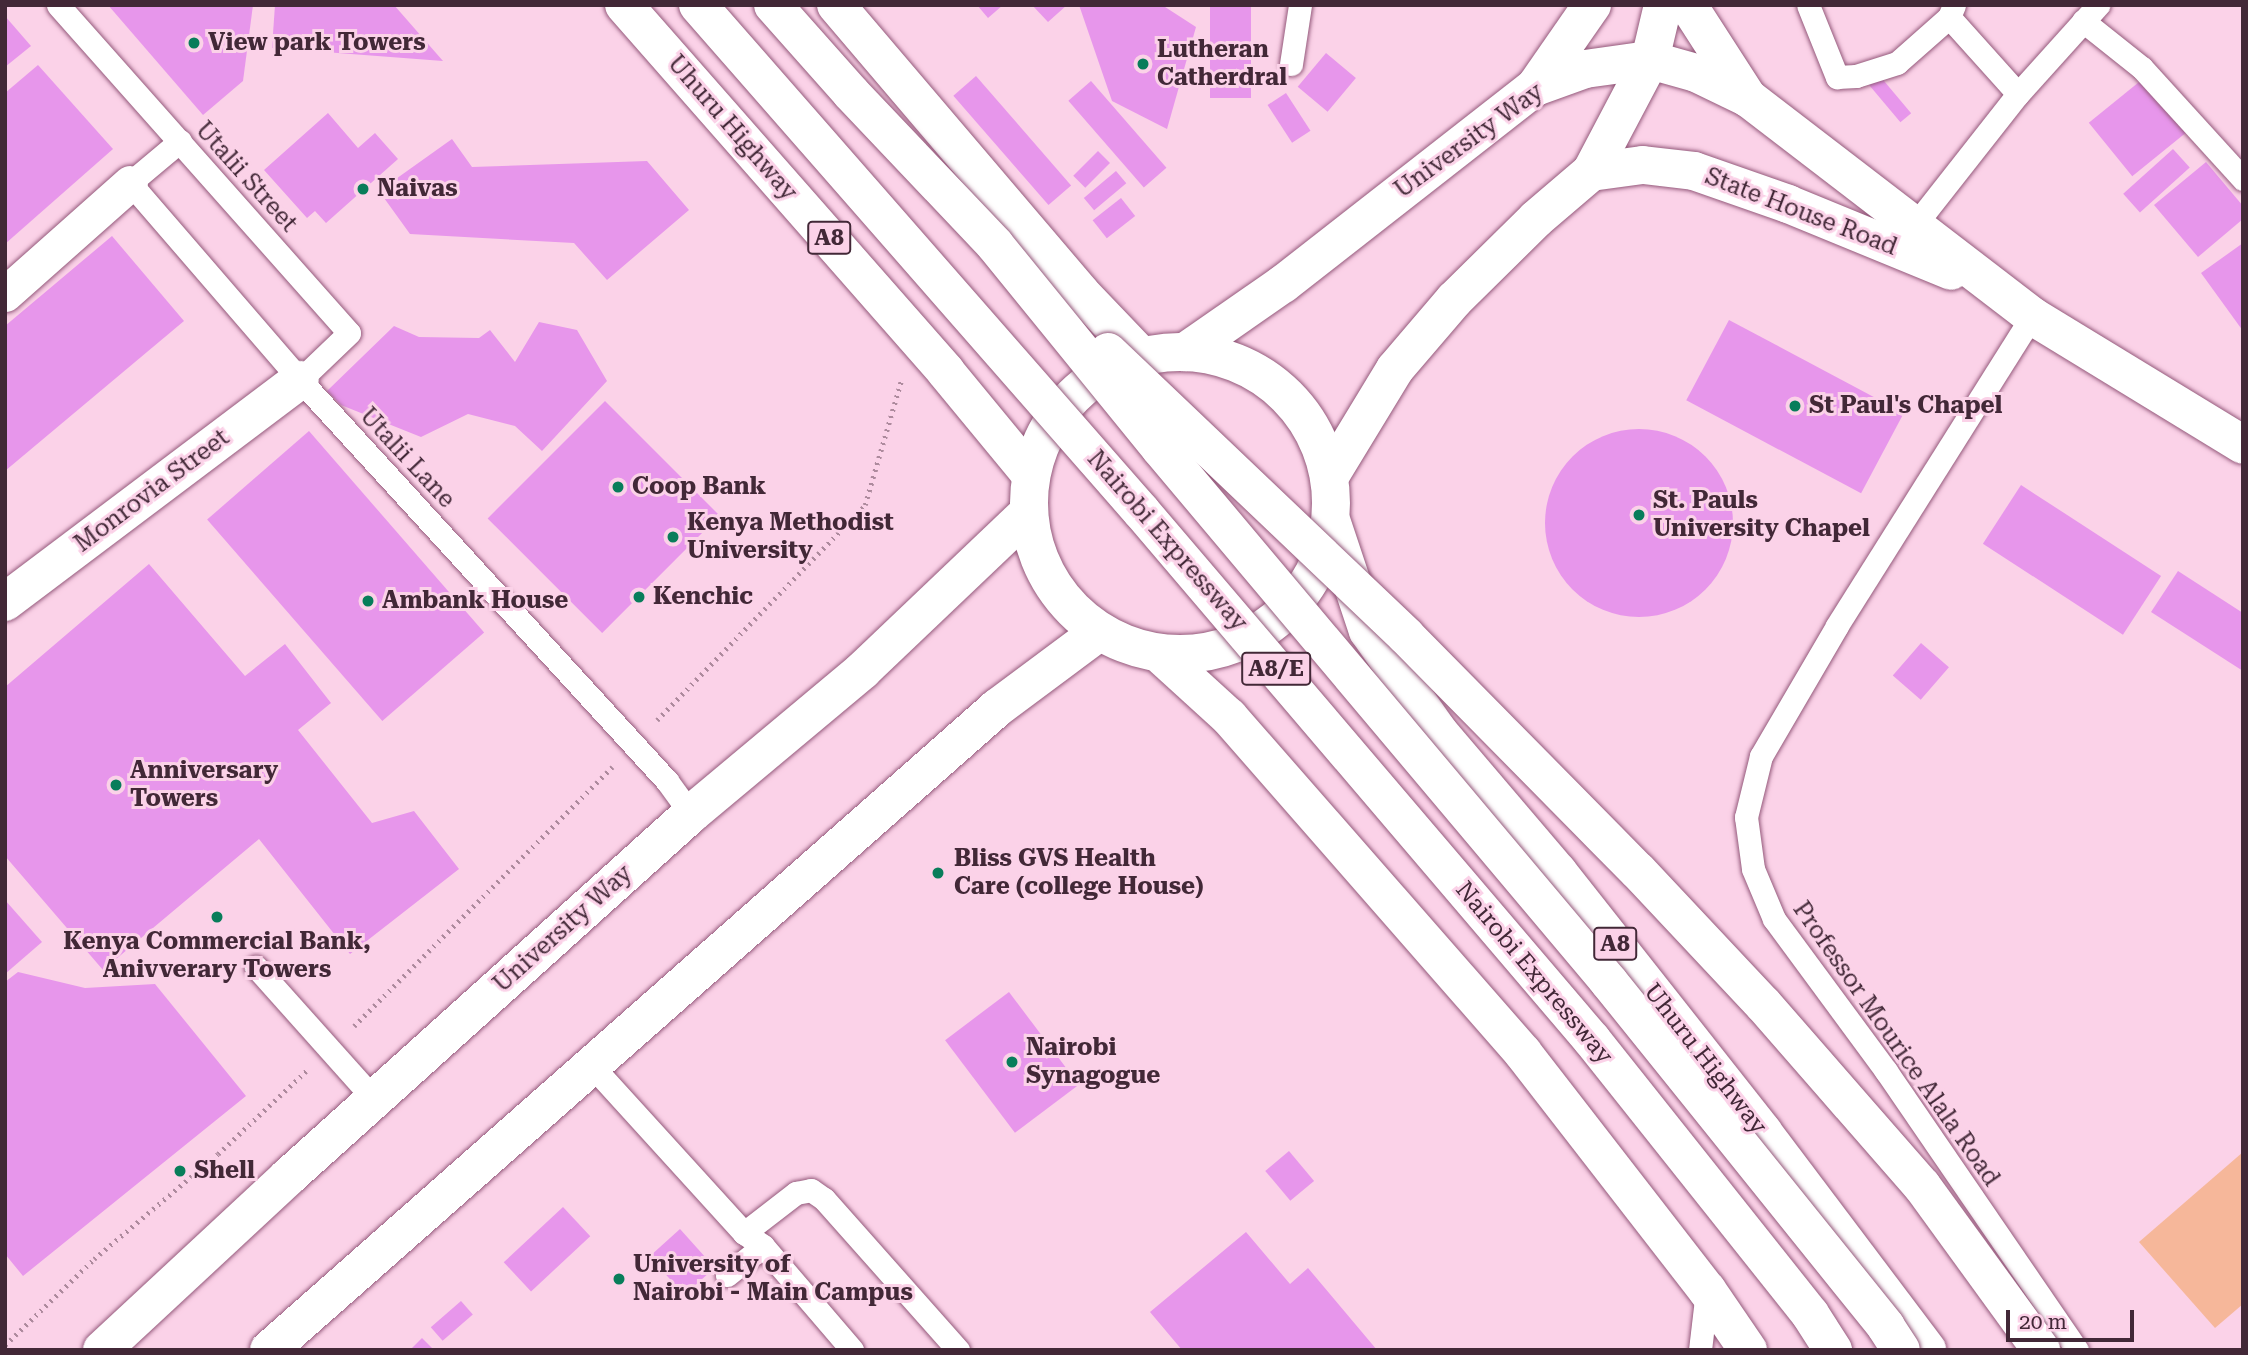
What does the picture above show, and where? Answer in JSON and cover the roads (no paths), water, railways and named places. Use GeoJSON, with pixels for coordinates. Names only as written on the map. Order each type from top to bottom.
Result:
{"type":"FeatureCollection","features":[{"type":"Feature","properties":{"kind":"main road","name":"Uhuru Highway"},"geometry":{"type":"LineString","coordinates":[[624,5],[929,352],[1030,474]]}},
{"type":"Feature","properties":{"kind":"main road","name":"Nairobi Expressway"},"geometry":{"type":"LineString","coordinates":[[698,5],[1132,501],[1583,1029],[1810,1314],[1833,1350]]}},
{"type":"Feature","properties":{"kind":"main road","name":"Nairobi Expressway"},"geometry":{"type":"LineString","coordinates":[[773,5],[851,93],[995,244],[1160,448],[1618,992],[1886,1327],[1901,1350]]}},
{"type":"Feature","properties":{"kind":"main road"},"geometry":{"type":"LineString","coordinates":[[836,5],[1081,293],[1142,357]]}},
{"type":"Feature","properties":{"kind":"main road"},"geometry":{"type":"LineString","coordinates":[[1535,87],[1592,5]]}},
{"type":"Feature","properties":{"kind":"main road"},"geometry":{"type":"LineString","coordinates":[[1331,476],[1403,359],[1463,291],[1536,219],[1591,172],[1650,61],[1663,5]]}},
{"type":"Feature","properties":{"kind":"main road"},"geometry":{"type":"LineString","coordinates":[[1688,5],[1748,97]]}},
{"type":"Feature","properties":{"kind":"main road","name":"University Way"},"geometry":{"type":"LineString","coordinates":[[1185,352],[1283,284],[1535,87],[1585,69],[1650,61]]}},
{"type":"Feature","properties":{"kind":"main road","name":"State House Road"},"geometry":{"type":"LineString","coordinates":[[1650,61],[1696,73],[1748,97],[2018,304],[2243,445]]}},
{"type":"Feature","properties":{"kind":"main road","name":"State House Road"},"geometry":{"type":"LineString","coordinates":[[1591,172],[1643,165],[1694,171],[1788,204],[2018,304]]}},
{"type":"Feature","properties":{"kind":"main road"},"geometry":{"type":"LineString","coordinates":[[995,244],[1406,636],[1638,871],[1763,1004],[1922,1186],[2041,1350]]}},
{"type":"Feature","properties":{"kind":"main road","name":"A8"},"geometry":{"type":"LineString","coordinates":[[1099,632],[1066,605],[1039,562],[1027,514],[1030,474],[1069,400],[1102,373],[1142,357],[1185,352],[1226,358],[1263,376],[1295,402],[1318,436],[1331,476],[1332,523],[1316,572],[1285,614],[1243,642],[1163,656]]}},
{"type":"Feature","properties":{"kind":"main road","name":"Monrovia Street"},"geometry":{"type":"LineString","coordinates":[[5,602],[300,380]]}},
{"type":"Feature","properties":{"kind":"main road","name":"University Way"},"geometry":{"type":"LineString","coordinates":[[102,1350],[374,1099],[691,814],[863,670],[1027,514]]}},
{"type":"Feature","properties":{"kind":"main road","name":"Uhuru Highway"},"geometry":{"type":"LineString","coordinates":[[1332,523],[1368,631],[1438,731],[1567,883],[1763,1132],[1927,1350]]}},
{"type":"Feature","properties":{"kind":"main road"},"geometry":{"type":"LineString","coordinates":[[269,1350],[988,717],[1099,632],[1163,656],[1229,717],[1523,1052],[1707,1290],[1748,1350]]}},
{"type":"Feature","properties":{"kind":"street"},"geometry":{"type":"LineString","coordinates":[[5,294],[130,183]]}},
{"type":"Feature","properties":{"kind":"lane","name":"Utalii Street"},"geometry":{"type":"LineString","coordinates":[[58,5],[349,333],[300,380]]}},
{"type":"Feature","properties":{"kind":"lane"},"geometry":{"type":"LineString","coordinates":[[1291,64],[1300,5]]}},
{"type":"Feature","properties":{"kind":"lane"},"geometry":{"type":"LineString","coordinates":[[1808,5],[1837,77],[1856,76],[1897,64],[1951,11],[2018,94]]}},
{"type":"Feature","properties":{"kind":"lane"},"geometry":{"type":"LineString","coordinates":[[1914,226],[2018,94],[2091,13],[2243,179]]}},
{"type":"Feature","properties":{"kind":"lane"},"geometry":{"type":"LineString","coordinates":[[130,183],[180,141]]}},
{"type":"Feature","properties":{"kind":"lane","name":"Utalii Lane"},"geometry":{"type":"LineString","coordinates":[[130,183],[300,380],[667,781],[691,814]]}},
{"type":"Feature","properties":{"kind":"lane","name":"Professor Mourice Alala Road"},"geometry":{"type":"LineString","coordinates":[[2018,304],[1761,756],[1746,817],[1753,869],[1774,919],[1886,1071],[2077,1350]]}},
{"type":"Feature","properties":{"kind":"lane"},"geometry":{"type":"LineString","coordinates":[[256,967],[374,1099]]}},
{"type":"Feature","properties":{"kind":"lane"},"geometry":{"type":"LineString","coordinates":[[593,1067],[754,1239],[852,1350]]}},
{"type":"Feature","properties":{"kind":"lane"},"geometry":{"type":"LineString","coordinates":[[727,1275],[754,1239],[796,1193],[811,1190],[824,1199],[958,1350]]}},
{"type":"Feature","properties":{"kind":"lane"},"geometry":{"type":"LineString","coordinates":[[1700,1350],[1707,1290]]}},
{"type":"Feature","properties":{"kind":"place","name":"View park Towers"},"geometry":{"type":"Point","coordinates":[194,43]}},
{"type":"Feature","properties":{"kind":"place","name":"Lutheran Catherdral"},"geometry":{"type":"Point","coordinates":[1143,64]}},
{"type":"Feature","properties":{"kind":"place","name":"Naivas"},"geometry":{"type":"Point","coordinates":[363,189]}},
{"type":"Feature","properties":{"kind":"place","name":"St Paul's Chapel"},"geometry":{"type":"Point","coordinates":[1795,406]}},
{"type":"Feature","properties":{"kind":"place","name":"Coop Bank"},"geometry":{"type":"Point","coordinates":[618,487]}},
{"type":"Feature","properties":{"kind":"place","name":"St. Pauls University Chapel"},"geometry":{"type":"Point","coordinates":[1639,515]}},
{"type":"Feature","properties":{"kind":"place","name":"Kenya Methodist University"},"geometry":{"type":"Point","coordinates":[673,537]}},
{"type":"Feature","properties":{"kind":"place","name":"Kenchic"},"geometry":{"type":"Point","coordinates":[639,597]}},
{"type":"Feature","properties":{"kind":"place","name":"Ambank House"},"geometry":{"type":"Point","coordinates":[368,601]}},
{"type":"Feature","properties":{"kind":"place","name":"Anniversary Towers"},"geometry":{"type":"Point","coordinates":[116,785]}},
{"type":"Feature","properties":{"kind":"place","name":"Bliss GVS Health Care (college House)"},"geometry":{"type":"Point","coordinates":[938,873]}},
{"type":"Feature","properties":{"kind":"place","name":"Kenya Commercial Bank, Anivverary Towers"},"geometry":{"type":"Point","coordinates":[217,917]}},
{"type":"Feature","properties":{"kind":"place","name":"Nairobi Synagogue"},"geometry":{"type":"Point","coordinates":[1012,1062]}},
{"type":"Feature","properties":{"kind":"place","name":"Shell"},"geometry":{"type":"Point","coordinates":[180,1171]}},
{"type":"Feature","properties":{"kind":"place","name":"University of Nairobi - Main Campus"},"geometry":{"type":"Point","coordinates":[619,1279]}}]}
